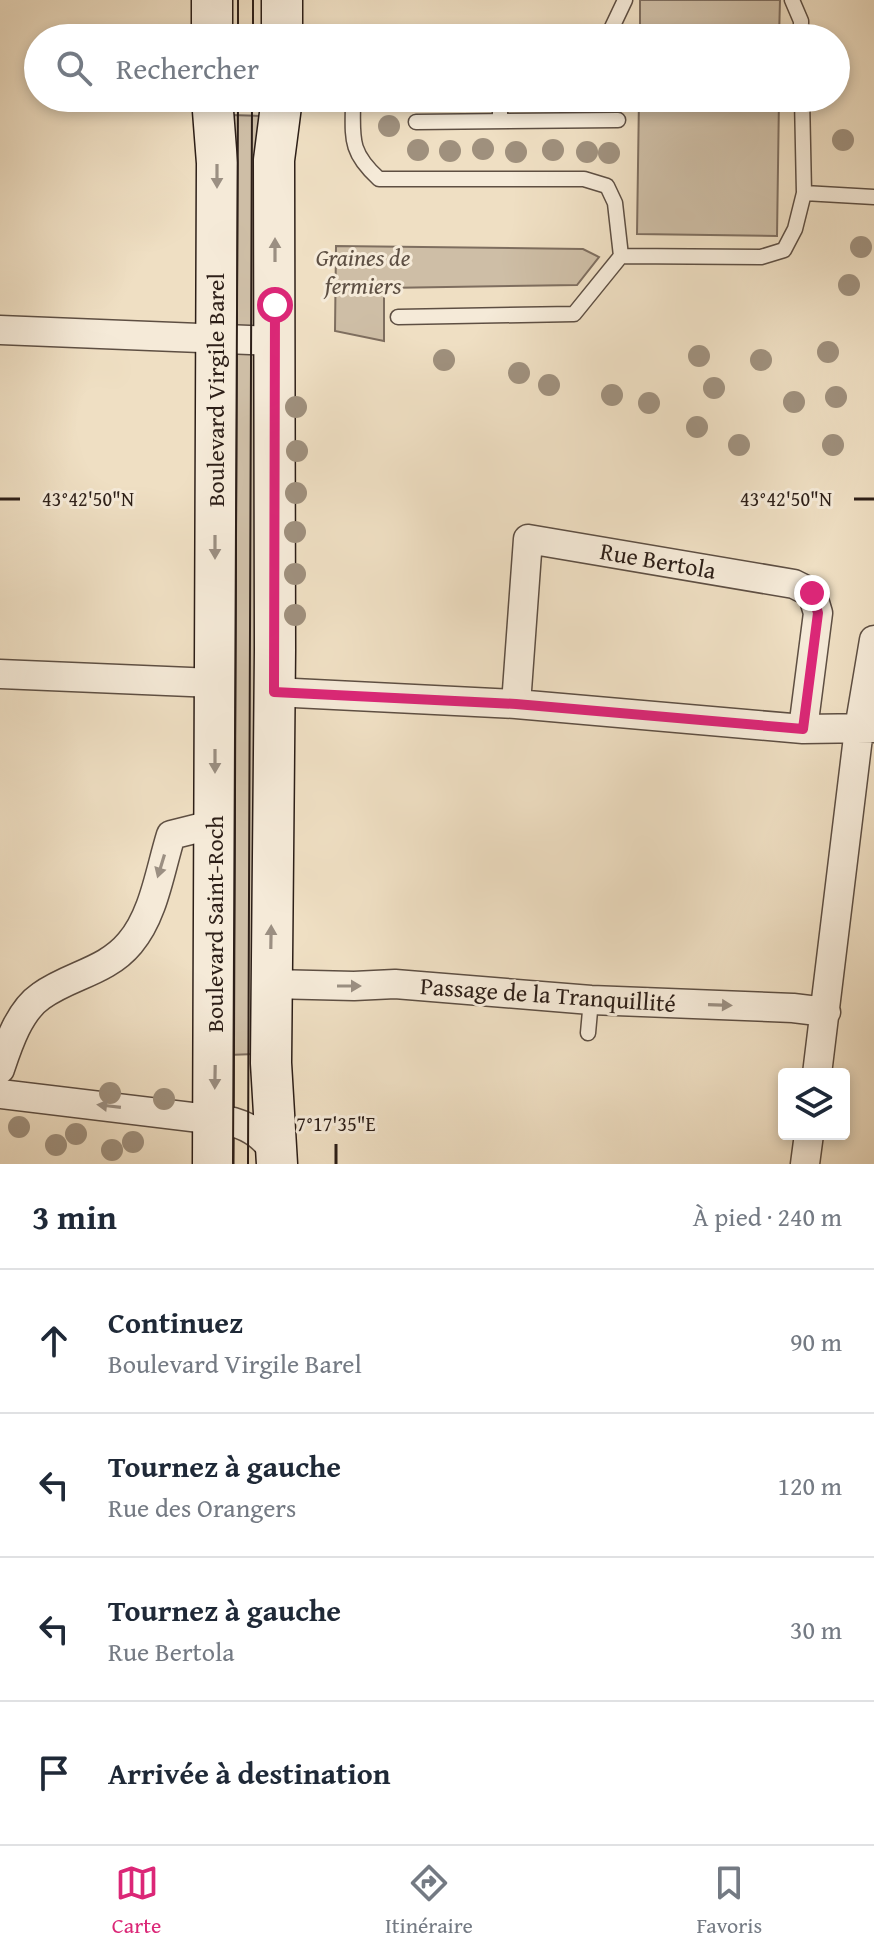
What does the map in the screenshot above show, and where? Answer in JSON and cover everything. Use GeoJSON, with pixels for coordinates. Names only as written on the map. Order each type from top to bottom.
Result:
{"type":"FeatureCollection","features":[{"type":"Feature","properties":{"kind":"main road"},"geometry":{"type":"LineString","coordinates":[[212,0],[212,24]]}},
{"type":"Feature","properties":{"kind":"main road"},"geometry":{"type":"LineString","coordinates":[[282,0],[282,24]]}},
{"type":"Feature","properties":{"kind":"main road","name":"Boulevard Virgile Barel"},"geometry":{"type":"LineString","coordinates":[[213,112],[217,163],[214,683]]}},
{"type":"Feature","properties":{"kind":"main road"},"geometry":{"type":"LineString","coordinates":[[277,1159],[271,1063],[271,984],[274,160],[280,112]]}},
{"type":"Feature","properties":{"kind":"main road","name":"Boulevard Saint-Roch"},"geometry":{"type":"LineString","coordinates":[[213,1164],[214,683]]}},
{"type":"Feature","properties":{"kind":"street"},"geometry":{"type":"LineString","coordinates":[[0,330],[274,341]]}},
{"type":"Feature","properties":{"kind":"street","name":"Rue Bertola"},"geometry":{"type":"LineString","coordinates":[[516,704],[528,539],[794,584],[812,593],[818,613],[803,729]]}},
{"type":"Feature","properties":{"kind":"street"},"geometry":{"type":"LineString","coordinates":[[818,1068],[867,729],[874,640]]}},
{"type":"Feature","properties":{"kind":"street"},"geometry":{"type":"LineString","coordinates":[[0,674],[214,683]]}},
{"type":"Feature","properties":{"kind":"street"},"geometry":{"type":"LineString","coordinates":[[274,692],[516,704],[803,729],[867,729]]}},
{"type":"Feature","properties":{"kind":"street"},"geometry":{"type":"LineString","coordinates":[[0,1069],[6,1049],[23,1016],[41,996],[111,963],[142,928],[171,835],[215,824]]}},
{"type":"Feature","properties":{"kind":"street","name":"Passage de la Tranquillité"},"geometry":{"type":"LineString","coordinates":[[271,984],[395,984],[591,1000],[826,1012]]}},
{"type":"Feature","properties":{"kind":"street"},"geometry":{"type":"LineString","coordinates":[[0,1094],[214,1118],[249,1127],[262,1136],[277,1159]]}},
{"type":"Feature","properties":{"kind":"street"},"geometry":{"type":"LineString","coordinates":[[805,1164],[808,1140]]}},
{"type":"Feature","properties":{"kind":"lane"},"geometry":{"type":"LineString","coordinates":[[614,24],[625,0]]}},
{"type":"Feature","properties":{"kind":"lane"},"geometry":{"type":"LineString","coordinates":[[792,0],[801,24]]}},
{"type":"Feature","properties":{"kind":"lane"},"geometry":{"type":"LineString","coordinates":[[353,112],[353,142],[362,163],[379,179],[584,179],[607,186],[615,203],[621,256],[574,314],[398,317]]}},
{"type":"Feature","properties":{"kind":"lane"},"geometry":{"type":"LineString","coordinates":[[500,112],[500,121]]}},
{"type":"Feature","properties":{"kind":"lane"},"geometry":{"type":"LineString","coordinates":[[621,256],[761,257],[784,250],[795,229],[804,193],[802,112]]}},
{"type":"Feature","properties":{"kind":"lane"},"geometry":{"type":"LineString","coordinates":[[416,122],[618,120]]}},
{"type":"Feature","properties":{"kind":"lane"},"geometry":{"type":"LineString","coordinates":[[804,193],[874,197]]}},
{"type":"Feature","properties":{"kind":"lane"},"geometry":{"type":"LineString","coordinates":[[588,1033],[591,1000]]}},
{"type":"Feature","properties":{"kind":"green space"},"geometry":{"type":"Polygon","coordinates":[[[640,0],[780,0],[779,24],[640,24],[640,0]]]}},
{"type":"Feature","properties":{"kind":"green space"},"geometry":{"type":"Polygon","coordinates":[[[639,112],[779,112],[777,236],[637,234],[639,112]]]}},
{"type":"Feature","properties":{"kind":"green space"},"geometry":{"type":"Polygon","coordinates":[[[231,115],[262,116],[258,1054],[228,1055],[231,115]]]}},
{"type":"Feature","properties":{"kind":"green space","name":"Graines de fermiers"},"geometry":{"type":"Polygon","coordinates":[[[336,246],[583,249],[599,257],[577,285],[384,288],[384,341],[335,331],[336,246]]]}},
{"type":"Feature","properties":{"kind":"tram line"},"geometry":{"type":"LineString","coordinates":[[238,0],[238,24]]}},
{"type":"Feature","properties":{"kind":"tram line"},"geometry":{"type":"LineString","coordinates":[[253,0],[253,24]]}},
{"type":"Feature","properties":{"kind":"tram line"},"geometry":{"type":"LineString","coordinates":[[233,1164],[238,112]]}},
{"type":"Feature","properties":{"kind":"tram line"},"geometry":{"type":"LineString","coordinates":[[248,1164],[252,112]]}},
{"type":"Feature","properties":{"kind":"route"},"geometry":{"type":"LineString","coordinates":[[275,305],[274,692],[516,704],[803,729],[818,613],[812,593]]}}]}
